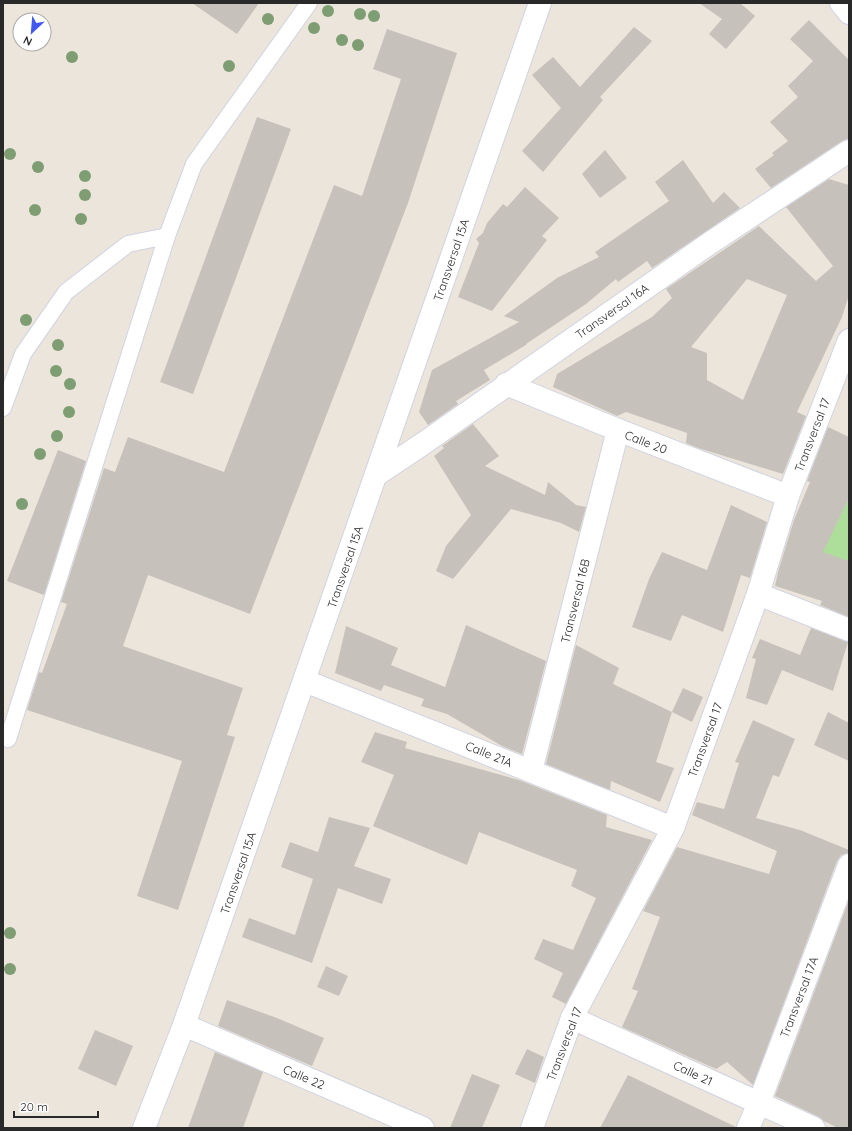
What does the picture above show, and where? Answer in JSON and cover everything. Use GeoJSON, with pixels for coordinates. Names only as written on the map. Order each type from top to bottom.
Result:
{"type":"FeatureCollection","features":[{"type":"Feature","properties":{"kind":"street","name":"Transversal 15A"},"geometry":{"type":"LineString","coordinates":[[144,1128],[184,1025],[540,3]]}},
{"type":"Feature","properties":{"kind":"street"},"geometry":{"type":"LineString","coordinates":[[841,3],[849,13]]}},
{"type":"Feature","properties":{"kind":"street","name":"Transversal 16A"},"geometry":{"type":"LineString","coordinates":[[376,475],[710,243],[849,151]]}},
{"type":"Feature","properties":{"kind":"street","name":"Transversal 17"},"geometry":{"type":"LineString","coordinates":[[532,1128],[572,1018],[673,828],[758,594],[788,496],[849,340]]}},
{"type":"Feature","properties":{"kind":"street","name":"Calle 20"},"geometry":{"type":"LineString","coordinates":[[506,384],[618,430],[788,496]]}},
{"type":"Feature","properties":{"kind":"street","name":"Transversal 16B"},"geometry":{"type":"LineString","coordinates":[[531,771],[618,430]]}},
{"type":"Feature","properties":{"kind":"street"},"geometry":{"type":"LineString","coordinates":[[758,594],[849,630]]}},
{"type":"Feature","properties":{"kind":"street","name":"Calle 21A"},"geometry":{"type":"LineString","coordinates":[[305,681],[673,828]]}},
{"type":"Feature","properties":{"kind":"street","name":"Transversal 17A"},"geometry":{"type":"LineString","coordinates":[[748,1128],[759,1104],[849,865]]}},
{"type":"Feature","properties":{"kind":"street","name":"Calle 21"},"geometry":{"type":"LineString","coordinates":[[572,1018],[814,1128]]}},
{"type":"Feature","properties":{"kind":"street","name":"Calle 22"},"geometry":{"type":"LineString","coordinates":[[184,1025],[423,1128]]}},
{"type":"Feature","properties":{"kind":"lane"},"geometry":{"type":"LineString","coordinates":[[8,738],[167,236],[194,164],[309,3]]}},
{"type":"Feature","properties":{"kind":"lane"},"geometry":{"type":"LineString","coordinates":[[3,408],[23,354],[66,292],[128,244],[167,236]]}},
{"type":"Feature","properties":{"kind":"green space"},"geometry":{"type":"Polygon","coordinates":[[[849,498],[849,564],[795,543],[834,528],[849,498]]]}},
{"type":"Feature","properties":{"kind":"building"},"geometry":{"type":"Polygon","coordinates":[[[192,3],[259,3],[237,34],[192,3]]]}},
{"type":"Feature","properties":{"kind":"building"},"geometry":{"type":"Polygon","coordinates":[[[699,3],[740,3],[755,16],[726,49],[709,34],[722,19],[699,3]]]}},
{"type":"Feature","properties":{"kind":"building"},"geometry":{"type":"Polygon","coordinates":[[[809,20],[849,60],[849,139],[842,141],[771,188],[755,169],[774,155],[772,153],[788,141],[770,122],[798,97],[788,86],[813,61],[790,39],[809,20]]]}},
{"type":"Feature","properties":{"kind":"building"},"geometry":{"type":"Polygon","coordinates":[[[634,27],[652,41],[600,97],[603,100],[543,172],[522,151],[561,108],[532,75],[553,57],[580,87],[634,27]]]}},
{"type":"Feature","properties":{"kind":"building"},"geometry":{"type":"Polygon","coordinates":[[[387,29],[457,53],[408,203],[250,614],[148,575],[123,646],[243,688],[227,735],[235,737],[178,910],[137,896],[182,761],[27,710],[39,672],[42,673],[67,604],[61,602],[104,468],[115,472],[128,437],[224,472],[334,185],[362,196],[401,79],[373,69],[387,29]]]}},
{"type":"Feature","properties":{"kind":"building"},"geometry":{"type":"Polygon","coordinates":[[[257,117],[291,129],[193,394],[160,382],[257,117]]]}},
{"type":"Feature","properties":{"kind":"building"},"geometry":{"type":"Polygon","coordinates":[[[605,150],[627,178],[600,198],[582,174],[605,150]]]}},
{"type":"Feature","properties":{"kind":"building"},"geometry":{"type":"Polygon","coordinates":[[[683,160],[713,203],[724,192],[740,208],[652,268],[647,261],[618,282],[616,279],[586,304],[526,345],[484,370],[490,380],[456,401],[458,404],[428,425],[419,412],[432,370],[519,322],[504,316],[557,278],[599,257],[595,252],[669,201],[655,182],[683,160]]]}},
{"type":"Feature","properties":{"kind":"building"},"geometry":{"type":"Polygon","coordinates":[[[829,179],[849,185],[849,295],[842,317],[797,412],[806,416],[783,474],[698,448],[686,443],[687,433],[626,412],[617,416],[553,387],[557,374],[652,317],[672,298],[666,289],[759,226],[816,281],[833,266],[786,207],[829,179]],[[747,279],[691,347],[707,353],[707,380],[743,400],[787,295],[747,279]]]}},
{"type":"Feature","properties":{"kind":"building"},"geometry":{"type":"Polygon","coordinates":[[[525,187],[559,218],[542,236],[547,240],[492,311],[458,297],[479,243],[476,239],[483,233],[487,223],[503,204],[507,207],[525,187]]]}},
{"type":"Feature","properties":{"kind":"building"},"geometry":{"type":"Polygon","coordinates":[[[473,424],[499,456],[485,466],[545,495],[548,482],[576,505],[586,507],[579,532],[561,523],[511,509],[453,579],[436,571],[446,546],[471,515],[434,456],[444,448],[442,446],[473,424]]]}},
{"type":"Feature","properties":{"kind":"building"},"geometry":{"type":"Polygon","coordinates":[[[828,427],[849,437],[849,498],[823,552],[849,561],[849,617],[820,605],[822,601],[775,586],[794,520],[810,482],[807,481],[828,427]]]}},
{"type":"Feature","properties":{"kind":"building"},"geometry":{"type":"Polygon","coordinates":[[[58,450],[86,461],[44,595],[7,581],[58,450]]]}},
{"type":"Feature","properties":{"kind":"building"},"geometry":{"type":"Polygon","coordinates":[[[731,505],[767,522],[750,578],[741,575],[723,632],[682,615],[671,641],[632,627],[649,579],[662,552],[707,570],[731,505]]]}},
{"type":"Feature","properties":{"kind":"building"},"geometry":{"type":"Polygon","coordinates":[[[466,625],[546,661],[522,754],[502,746],[447,714],[421,706],[424,699],[384,685],[381,691],[335,673],[346,626],[398,648],[391,665],[445,687],[466,625]]]}},
{"type":"Feature","properties":{"kind":"building"},"geometry":{"type":"Polygon","coordinates":[[[811,628],[848,642],[833,691],[782,670],[767,705],[746,698],[756,659],[752,658],[760,639],[800,655],[811,628]]]}},
{"type":"Feature","properties":{"kind":"building"},"geometry":{"type":"Polygon","coordinates":[[[576,645],[619,668],[613,684],[672,712],[656,762],[674,768],[660,802],[611,781],[610,790],[546,764],[576,645]]]}},
{"type":"Feature","properties":{"kind":"building"},"geometry":{"type":"Polygon","coordinates":[[[683,688],[703,697],[692,722],[672,712],[683,688]]]}},
{"type":"Feature","properties":{"kind":"building"},"geometry":{"type":"Polygon","coordinates":[[[828,712],[849,723],[849,761],[814,745],[828,712]]]}},
{"type":"Feature","properties":{"kind":"building"},"geometry":{"type":"Polygon","coordinates":[[[753,720],[795,739],[779,777],[773,775],[756,818],[800,830],[849,850],[849,853],[841,855],[837,861],[753,1085],[727,1062],[716,1069],[622,1027],[638,991],[632,989],[660,917],[643,911],[677,847],[769,874],[777,851],[692,815],[697,802],[724,809],[739,763],[735,762],[753,720]]]}},
{"type":"Feature","properties":{"kind":"building"},"geometry":{"type":"Polygon","coordinates":[[[375,732],[407,742],[405,748],[519,780],[607,815],[606,827],[652,840],[566,1004],[552,997],[563,973],[534,959],[543,939],[573,950],[596,898],[571,886],[577,870],[479,832],[467,865],[373,826],[394,775],[361,762],[375,732]]]}},
{"type":"Feature","properties":{"kind":"building"},"geometry":{"type":"Polygon","coordinates":[[[329,817],[370,828],[354,866],[391,879],[382,904],[338,888],[312,963],[242,937],[249,918],[295,935],[313,879],[281,867],[290,842],[318,852],[329,817]]]}},
{"type":"Feature","properties":{"kind":"building"},"geometry":{"type":"Polygon","coordinates":[[[849,900],[849,1128],[838,1128],[819,1117],[775,1096],[849,900]]]}},
{"type":"Feature","properties":{"kind":"building"},"geometry":{"type":"Polygon","coordinates":[[[326,966],[348,976],[339,996],[317,987],[326,966]]]}},
{"type":"Feature","properties":{"kind":"building"},"geometry":{"type":"Polygon","coordinates":[[[227,1000],[277,1018],[324,1038],[312,1066],[218,1026],[227,1000]]]}},
{"type":"Feature","properties":{"kind":"building"},"geometry":{"type":"Polygon","coordinates":[[[95,1030],[133,1046],[116,1086],[78,1069],[95,1030]]]}},
{"type":"Feature","properties":{"kind":"building"},"geometry":{"type":"Polygon","coordinates":[[[527,1049],[544,1057],[535,1083],[515,1074],[527,1049]]]}},
{"type":"Feature","properties":{"kind":"building"},"geometry":{"type":"Polygon","coordinates":[[[215,1052],[263,1072],[243,1128],[188,1128],[215,1052]]]}},
{"type":"Feature","properties":{"kind":"building"},"geometry":{"type":"Polygon","coordinates":[[[472,1074],[500,1085],[482,1128],[450,1128],[472,1074]]]}},
{"type":"Feature","properties":{"kind":"building"},"geometry":{"type":"Polygon","coordinates":[[[628,1075],[736,1127],[736,1128],[600,1128],[628,1075]]]}}]}
